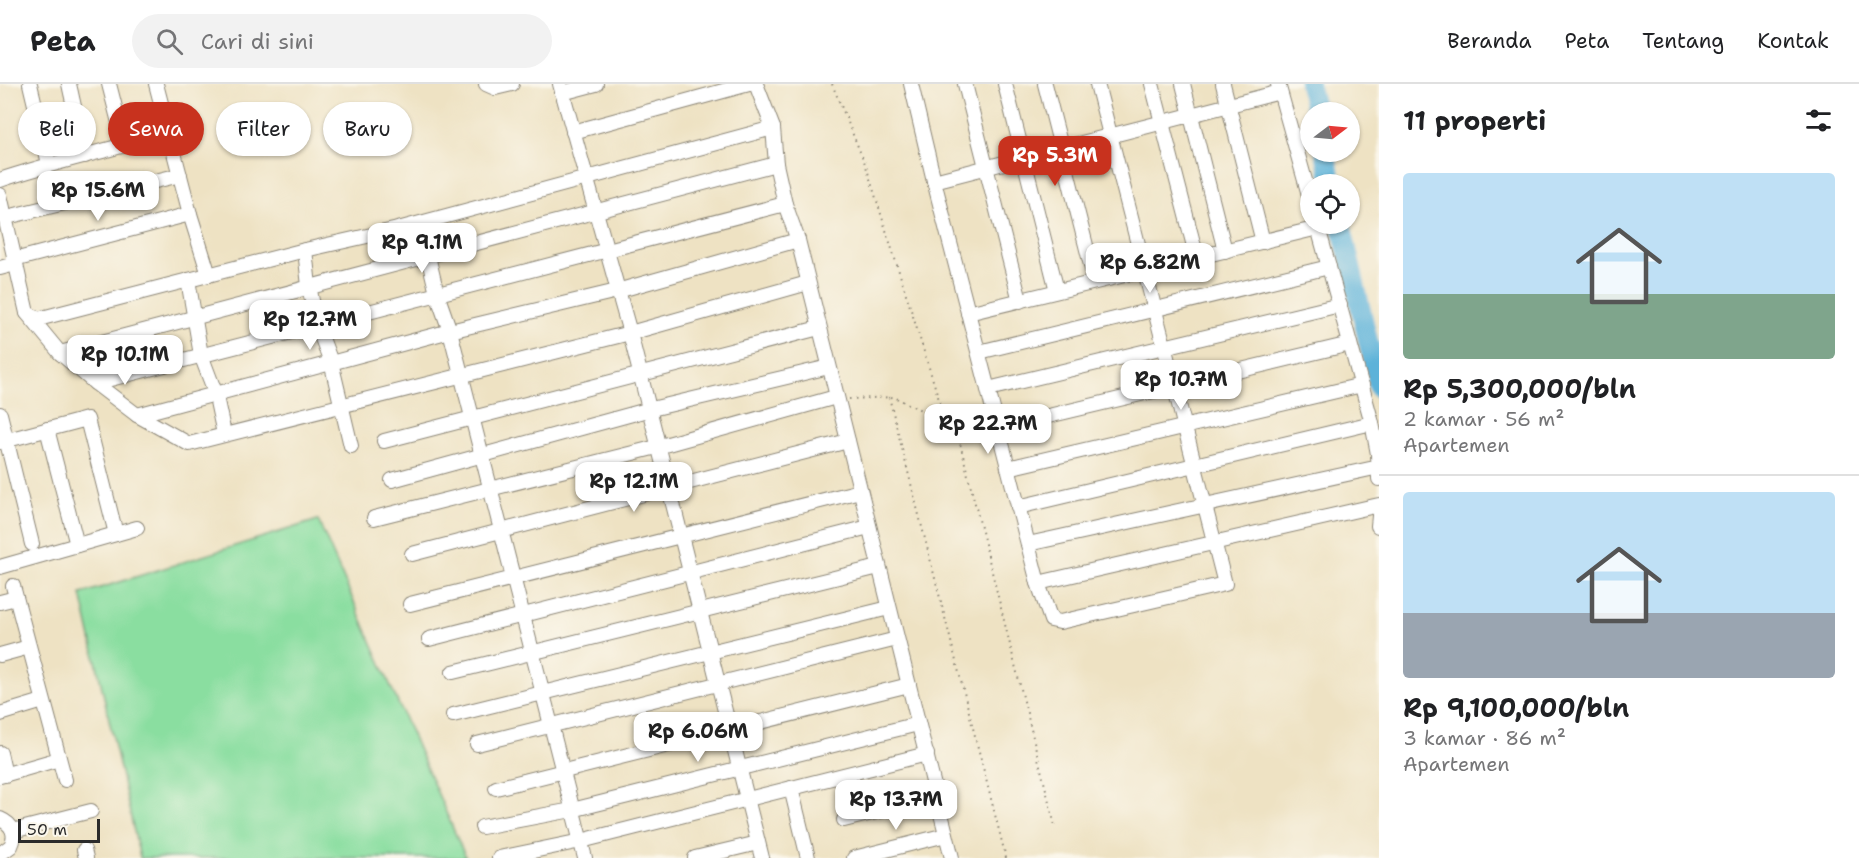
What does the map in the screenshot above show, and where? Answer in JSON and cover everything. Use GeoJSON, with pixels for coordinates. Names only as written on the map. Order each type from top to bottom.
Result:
{"type":"FeatureCollection","features":[{"type":"Feature","properties":{"kind":"street"},"geometry":{"type":"LineString","coordinates":[[30,84],[49,164]]}},
{"type":"Feature","properties":{"kind":"street"},"geometry":{"type":"LineString","coordinates":[[69,84],[73,102]]}},
{"type":"Feature","properties":{"kind":"street"},"geometry":{"type":"LineString","coordinates":[[109,84],[114,102]]}},
{"type":"Feature","properties":{"kind":"street"},"geometry":{"type":"LineString","coordinates":[[156,84],[161,102]]}},
{"type":"Feature","properties":{"kind":"street"},"geometry":{"type":"LineString","coordinates":[[486,84],[495,88],[512,84]]}},
{"type":"Feature","properties":{"kind":"street"},"geometry":{"type":"LineString","coordinates":[[596,84],[561,89],[630,333],[647,411],[762,858]]}},
{"type":"Feature","properties":{"kind":"street"},"geometry":{"type":"LineString","coordinates":[[573,132],[749,84]]}},
{"type":"Feature","properties":{"kind":"street"},"geometry":{"type":"LineString","coordinates":[[756,84],[773,128],[776,164],[785,204],[798,240],[952,858]]}},
{"type":"Feature","properties":{"kind":"street"},"geometry":{"type":"LineString","coordinates":[[912,84],[934,181],[1038,583],[1051,620],[1060,622],[1225,584],[1097,84]]}},
{"type":"Feature","properties":{"kind":"street"},"geometry":{"type":"LineString","coordinates":[[965,84],[1020,300]]}},
{"type":"Feature","properties":{"kind":"street"},"geometry":{"type":"LineString","coordinates":[[1005,84],[1057,291]]}},
{"type":"Feature","properties":{"kind":"street"},"geometry":{"type":"LineString","coordinates":[[1044,84],[1095,281]]}},
{"type":"Feature","properties":{"kind":"street"},"geometry":{"type":"LineString","coordinates":[[1152,84],[1197,258]]}},
{"type":"Feature","properties":{"kind":"street"},"geometry":{"type":"LineString","coordinates":[[1183,84],[1225,251]]}},
{"type":"Feature","properties":{"kind":"street"},"geometry":{"type":"LineString","coordinates":[[1223,84],[1263,242]]}},
{"type":"Feature","properties":{"kind":"street"},"geometry":{"type":"LineString","coordinates":[[934,181],[1229,106],[1279,88],[1303,174]]}},
{"type":"Feature","properties":{"kind":"street"},"geometry":{"type":"LineString","coordinates":[[27,314],[38,319],[305,250],[398,229],[773,128]]}},
{"type":"Feature","properties":{"kind":"street"},"geometry":{"type":"LineString","coordinates":[[0,180],[49,164],[85,156]]}},
{"type":"Feature","properties":{"kind":"street"},"geometry":{"type":"LineString","coordinates":[[176,156],[209,275]]}},
{"type":"Feature","properties":{"kind":"street"},"geometry":{"type":"LineString","coordinates":[[60,353],[776,164]]}},
{"type":"Feature","properties":{"kind":"street"},"geometry":{"type":"LineString","coordinates":[[7,217],[180,175]]}},
{"type":"Feature","properties":{"kind":"street"},"geometry":{"type":"LineString","coordinates":[[0,195],[7,217],[14,262],[27,314],[60,353],[96,383],[137,415],[189,444],[630,333],[808,283]]}},
{"type":"Feature","properties":{"kind":"street"},"geometry":{"type":"LineString","coordinates":[[96,383],[785,204]]}},
{"type":"Feature","properties":{"kind":"street"},"geometry":{"type":"LineString","coordinates":[[0,268],[14,262],[190,214]]}},
{"type":"Feature","properties":{"kind":"street"},"geometry":{"type":"LineString","coordinates":[[398,229],[428,256],[437,294],[450,331],[585,858]]}},
{"type":"Feature","properties":{"kind":"street"},"geometry":{"type":"LineString","coordinates":[[968,313],[1300,231]]}},
{"type":"Feature","properties":{"kind":"street"},"geometry":{"type":"LineString","coordinates":[[1320,234],[1372,423],[1379,479]]}},
{"type":"Feature","properties":{"kind":"street"},"geometry":{"type":"LineString","coordinates":[[137,415],[214,392],[450,331],[617,291],[798,240]]}},
{"type":"Feature","properties":{"kind":"street"},"geometry":{"type":"LineString","coordinates":[[305,250],[317,325],[331,362],[351,446]]}},
{"type":"Feature","properties":{"kind":"street"},"geometry":{"type":"LineString","coordinates":[[979,352],[1329,267]]}},
{"type":"Feature","properties":{"kind":"street"},"geometry":{"type":"LineString","coordinates":[[188,280],[201,355],[214,392],[224,434]]}},
{"type":"Feature","properties":{"kind":"street"},"geometry":{"type":"LineString","coordinates":[[988,389],[1340,305]]}},
{"type":"Feature","properties":{"kind":"street"},"geometry":{"type":"LineString","coordinates":[[384,441],[819,328]]}},
{"type":"Feature","properties":{"kind":"street"},"geometry":{"type":"LineString","coordinates":[[998,428],[1350,344]]}},
{"type":"Feature","properties":{"kind":"street"},"geometry":{"type":"LineString","coordinates":[[392,480],[647,411],[829,367]]}},
{"type":"Feature","properties":{"kind":"street"},"geometry":{"type":"LineString","coordinates":[[1008,468],[1362,386]]}},
{"type":"Feature","properties":{"kind":"street"},"geometry":{"type":"LineString","coordinates":[[374,518],[657,447],[836,398]]}},
{"type":"Feature","properties":{"kind":"street"},"geometry":{"type":"LineString","coordinates":[[0,414],[3,441],[32,544]]}},
{"type":"Feature","properties":{"kind":"street"},"geometry":{"type":"LineString","coordinates":[[3,441],[87,419],[116,534]]}},
{"type":"Feature","properties":{"kind":"street"},"geometry":{"type":"LineString","coordinates":[[1018,507],[1372,423]]}},
{"type":"Feature","properties":{"kind":"street"},"geometry":{"type":"LineString","coordinates":[[47,429],[77,545]]}},
{"type":"Feature","properties":{"kind":"street"},"geometry":{"type":"LineString","coordinates":[[412,554],[848,441]]}},
{"type":"Feature","properties":{"kind":"street"},"geometry":{"type":"LineString","coordinates":[[1028,544],[1379,467]]}},
{"type":"Feature","properties":{"kind":"street"},"geometry":{"type":"LineString","coordinates":[[410,604],[860,491]]}},
{"type":"Feature","properties":{"kind":"street"},"geometry":{"type":"LineString","coordinates":[[1038,583],[1379,506]]}},
{"type":"Feature","properties":{"kind":"street"},"geometry":{"type":"LineString","coordinates":[[429,639],[869,527]]}},
{"type":"Feature","properties":{"kind":"street"},"geometry":{"type":"LineString","coordinates":[[0,567],[136,528]]}},
{"type":"Feature","properties":{"kind":"street"},"geometry":{"type":"LineString","coordinates":[[453,672],[879,567]]}},
{"type":"Feature","properties":{"kind":"street"},"geometry":{"type":"LineString","coordinates":[[0,602],[14,592],[64,780]]}},
{"type":"Feature","properties":{"kind":"street"},"geometry":{"type":"LineString","coordinates":[[453,715],[889,608]]}},
{"type":"Feature","properties":{"kind":"street"},"geometry":{"type":"LineString","coordinates":[[477,744],[897,639]]}},
{"type":"Feature","properties":{"kind":"street"},"geometry":{"type":"LineString","coordinates":[[0,655],[29,647]]}},
{"type":"Feature","properties":{"kind":"street"},"geometry":{"type":"LineString","coordinates":[[496,788],[909,685]]}},
{"type":"Feature","properties":{"kind":"street"},"geometry":{"type":"LineString","coordinates":[[0,714],[44,701]]}},
{"type":"Feature","properties":{"kind":"street"},"geometry":{"type":"LineString","coordinates":[[482,827],[572,810],[918,724]]}},
{"type":"Feature","properties":{"kind":"street"},"geometry":{"type":"LineString","coordinates":[[0,753],[3,776],[59,759]]}},
{"type":"Feature","properties":{"kind":"street"},"geometry":{"type":"LineString","coordinates":[[499,858],[581,841],[927,754]]}},
{"type":"Feature","properties":{"kind":"street"},"geometry":{"type":"LineString","coordinates":[[791,788],[808,858]]}},
{"type":"Feature","properties":{"kind":"street"},"geometry":{"type":"LineString","coordinates":[[844,820],[937,797]]}},
{"type":"Feature","properties":{"kind":"street"},"geometry":{"type":"LineString","coordinates":[[13,831],[91,811]]}},
{"type":"Feature","properties":{"kind":"street"},"geometry":{"type":"LineString","coordinates":[[0,819],[8,822],[13,831],[14,842],[3,855]]}},
{"type":"Feature","properties":{"kind":"street"},"geometry":{"type":"LineString","coordinates":[[854,858],[946,835]]}},
{"type":"Feature","properties":{"kind":"street"},"geometry":{"type":"LineString","coordinates":[[695,858],[758,843]]}},
{"type":"Feature","properties":{"kind":"path"},"geometry":{"type":"LineString","coordinates":[[832,84],[866,166],[946,422]]}},
{"type":"Feature","properties":{"kind":"path"},"geometry":{"type":"LineString","coordinates":[[889,397],[1006,858]]}},
{"type":"Feature","properties":{"kind":"path"},"geometry":{"type":"LineString","coordinates":[[836,398],[889,397],[956,427],[998,428]]}},
{"type":"Feature","properties":{"kind":"path"},"geometry":{"type":"LineString","coordinates":[[956,427],[1055,826]]}},
{"type":"Feature","properties":{"kind":"green space"},"geometry":{"type":"Polygon","coordinates":[[[318,520],[466,858],[140,858],[81,594],[318,520]]]}},
{"type":"Feature","properties":{"kind":"waterway"},"geometry":{"type":"LineString","coordinates":[[1309,84],[1314,102]]}},
{"type":"Feature","properties":{"kind":"waterway"},"geometry":{"type":"LineString","coordinates":[[1327,162],[1330,174]]}},
{"type":"Feature","properties":{"kind":"waterway"},"geometry":{"type":"LineString","coordinates":[[1343,234],[1379,388]]}}]}
